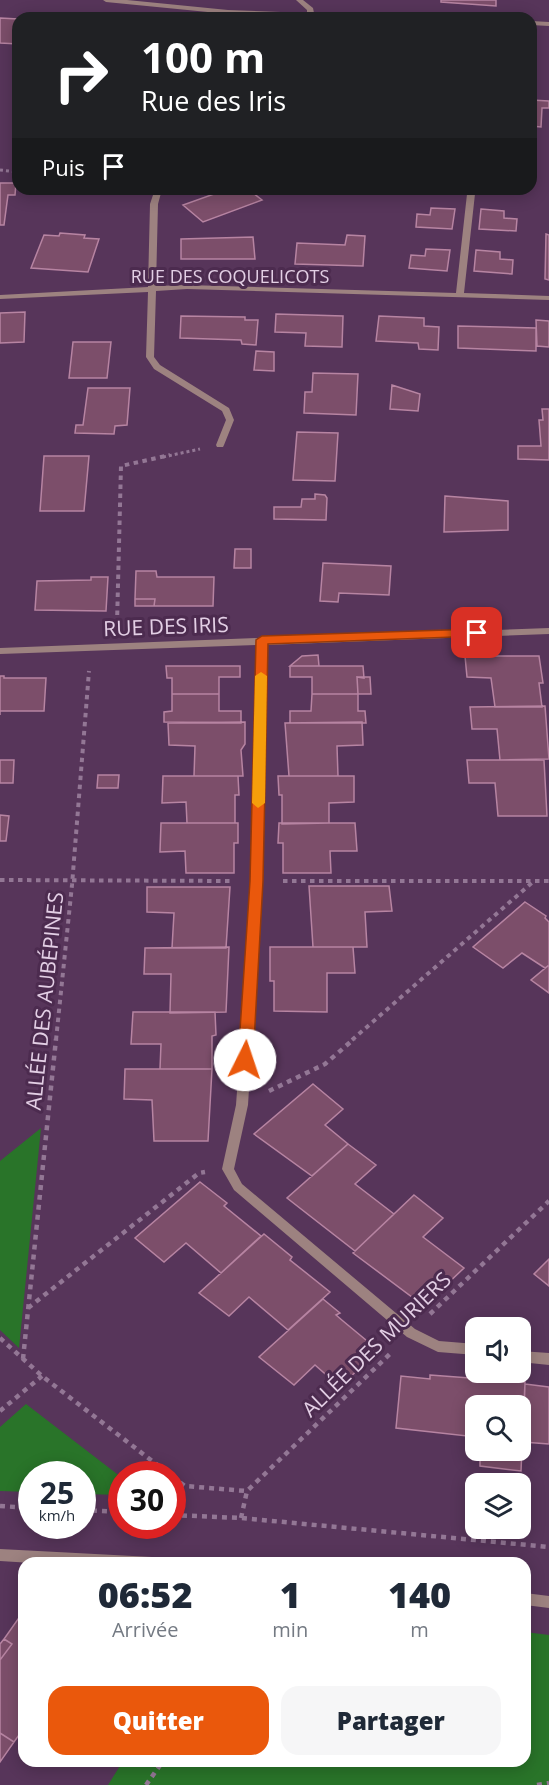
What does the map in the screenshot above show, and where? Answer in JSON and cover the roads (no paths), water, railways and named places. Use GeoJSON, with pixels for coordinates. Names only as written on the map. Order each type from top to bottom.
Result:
{"type":"FeatureCollection","features":[{"type":"Feature","properties":{"kind":"street"},"geometry":{"type":"LineString","coordinates":[[106,0],[228,12]]}},
{"type":"Feature","properties":{"kind":"street"},"geometry":{"type":"LineString","coordinates":[[299,0],[311,9],[310,12]]}},
{"type":"Feature","properties":{"kind":"street"},"geometry":{"type":"LineString","coordinates":[[157,195],[154,204],[150,289],[150,357],[157,367],[226,410],[230,420],[220,445]]}},
{"type":"Feature","properties":{"kind":"street"},"geometry":{"type":"LineString","coordinates":[[460,296],[471,195]]}},
{"type":"Feature","properties":{"kind":"street","name":"RUE DES COQUELICOTS"},"geometry":{"type":"LineString","coordinates":[[0,297],[187,287],[549,298]]}},
{"type":"Feature","properties":{"kind":"street","name":"RUE DES IRIS"},"geometry":{"type":"LineString","coordinates":[[0,651],[549,631]]}},
{"type":"Feature","properties":{"kind":"street"},"geometry":{"type":"LineString","coordinates":[[262,640],[257,881],[242,1105],[228,1169],[238,1187],[411,1333],[438,1346],[465,1349]]}},
{"type":"Feature","properties":{"kind":"street"},"geometry":{"type":"LineString","coordinates":[[531,1357],[549,1359]]}},
{"type":"Feature","properties":{"kind":"street"},"geometry":{"type":"LineString","coordinates":[[0,1555],[38,1557]]}},
{"type":"Feature","properties":{"kind":"street"},"geometry":{"type":"LineString","coordinates":[[531,1600],[549,1602]]}}]}
